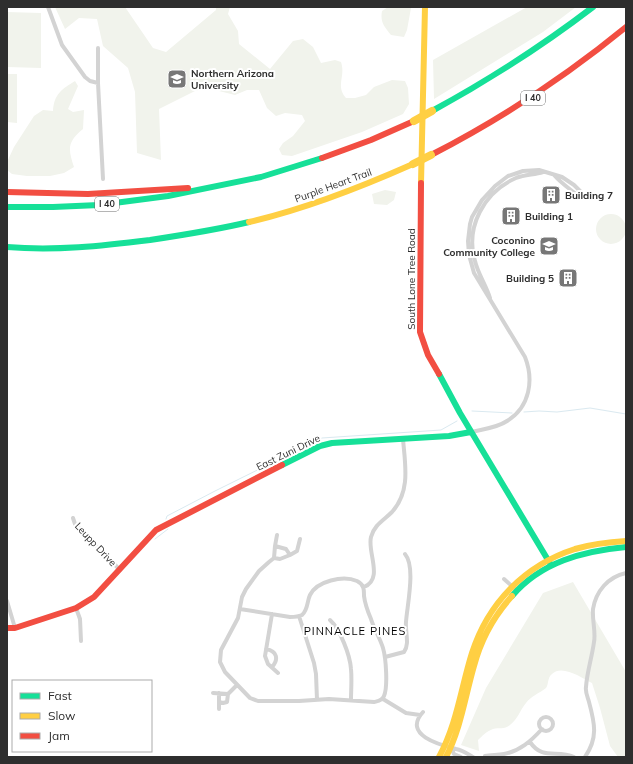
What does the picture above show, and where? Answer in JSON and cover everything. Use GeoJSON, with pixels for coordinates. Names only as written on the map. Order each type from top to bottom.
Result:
{"type":"FeatureCollection","features":[{"type":"Feature","properties":{"kind":"main road","name":"South Lone Tree Road"},"geometry":{"type":"LineString","coordinates":[[425,7],[420,332],[428,355],[471,432],[549,562]]}},
{"type":"Feature","properties":{"kind":"main road","name":"I 40"},"geometry":{"type":"LineString","coordinates":[[7,207],[70,206],[124,202],[193,192],[205,188],[239,182],[309,162],[367,141],[414,121],[472,90],[524,58],[594,7]]}},
{"type":"Feature","properties":{"kind":"main road","name":"Purple Heart Trail"},"geometry":{"type":"LineString","coordinates":[[7,249],[73,248],[129,243],[223,228],[327,200],[371,183],[413,164],[460,141],[521,106],[574,69],[626,27]]}},
{"type":"Feature","properties":{"kind":"main road"},"geometry":{"type":"LineString","coordinates":[[7,186],[62,193]]}},
{"type":"Feature","properties":{"kind":"main road"},"geometry":{"type":"LineString","coordinates":[[7,192],[106,193],[205,188]]}},
{"type":"Feature","properties":{"kind":"main road","name":"East Zuni Drive"},"geometry":{"type":"LineString","coordinates":[[11,628],[76,608],[94,597],[156,530],[320,446],[332,443],[449,436],[471,432]]}},
{"type":"Feature","properties":{"kind":"main road"},"geometry":{"type":"LineString","coordinates":[[439,757],[448,747],[457,731],[478,652],[495,616],[514,588],[549,562],[590,545],[626,541]]}},
{"type":"Feature","properties":{"kind":"main road"},"geometry":{"type":"LineString","coordinates":[[549,562],[608,547],[626,547]]}},
{"type":"Feature","properties":{"kind":"main road"},"geometry":{"type":"LineString","coordinates":[[446,757],[448,747]]}},
{"type":"Feature","properties":{"kind":"street"},"geometry":{"type":"LineString","coordinates":[[48,7],[62,45],[85,77],[90,81],[98,83]]}},
{"type":"Feature","properties":{"kind":"street"},"geometry":{"type":"LineString","coordinates":[[98,48],[99,121],[103,179]]}},
{"type":"Feature","properties":{"kind":"street","name":"East Zuni Drive"},"geometry":{"type":"LineString","coordinates":[[471,432],[495,427],[507,422],[521,409],[529,391],[530,375],[525,357],[476,277],[469,256],[468,235],[472,217],[482,200],[502,180],[508,176],[523,171],[538,170],[562,177],[568,180],[581,192]]}},
{"type":"Feature","properties":{"kind":"street","name":"East Zuni Drive"},"geometry":{"type":"LineString","coordinates":[[555,176],[577,195]]}},
{"type":"Feature","properties":{"kind":"street"},"geometry":{"type":"LineString","coordinates":[[364,587],[370,584],[374,572],[370,547],[371,534],[377,525],[397,506],[405,487],[406,475],[403,439]]}},
{"type":"Feature","properties":{"kind":"street","name":"Leupp Drive"},"geometry":{"type":"LineString","coordinates":[[73,518],[74,524],[120,570]]}},
{"type":"Feature","properties":{"kind":"street"},"geometry":{"type":"LineString","coordinates":[[277,535],[274,558],[258,571],[246,589],[242,597],[236,623],[221,650],[220,659],[225,672],[250,698],[258,701],[299,702],[329,699],[377,702],[383,699]]}},
{"type":"Feature","properties":{"kind":"street"},"geometry":{"type":"LineString","coordinates":[[274,558],[280,559],[296,552],[300,539]]}},
{"type":"Feature","properties":{"kind":"street"},"geometry":{"type":"LineString","coordinates":[[275,546],[286,549],[290,555]]}},
{"type":"Feature","properties":{"kind":"street"},"geometry":{"type":"LineString","coordinates":[[385,657],[404,652],[407,646],[406,622],[409,599],[410,565],[409,559],[405,554]]}},
{"type":"Feature","properties":{"kind":"street"},"geometry":{"type":"LineString","coordinates":[[585,757],[592,747],[594,737],[593,718],[586,688],[595,641],[593,609],[600,591],[605,584],[616,576],[626,573]]}},
{"type":"Feature","properties":{"kind":"street"},"geometry":{"type":"LineString","coordinates":[[504,578],[514,588]]}},
{"type":"Feature","properties":{"kind":"street"},"geometry":{"type":"LineString","coordinates":[[240,609],[290,617],[299,616],[305,611],[312,593],[318,587],[327,582],[337,579],[351,579],[360,583],[364,587],[365,601],[369,615],[385,657],[385,684],[383,699]]}},
{"type":"Feature","properties":{"kind":"street"},"geometry":{"type":"LineString","coordinates":[[7,601],[11,628]]}},
{"type":"Feature","properties":{"kind":"street"},"geometry":{"type":"LineString","coordinates":[[76,608],[80,619],[81,641]]}},
{"type":"Feature","properties":{"kind":"street"},"geometry":{"type":"LineString","coordinates":[[272,614],[265,659],[278,673]]}},
{"type":"Feature","properties":{"kind":"street"},"geometry":{"type":"LineString","coordinates":[[299,616],[314,663],[317,700]]}},
{"type":"Feature","properties":{"kind":"street"},"geometry":{"type":"LineString","coordinates":[[330,620],[338,629],[350,660],[351,700]]}},
{"type":"Feature","properties":{"kind":"street"},"geometry":{"type":"LineString","coordinates":[[266,649],[273,651],[276,656],[276,661],[272,667]]}},
{"type":"Feature","properties":{"kind":"street"},"geometry":{"type":"LineString","coordinates":[[219,702],[227,702],[228,694],[237,685]]}},
{"type":"Feature","properties":{"kind":"street"},"geometry":{"type":"LineString","coordinates":[[213,693],[228,694]]}},
{"type":"Feature","properties":{"kind":"street"},"geometry":{"type":"LineString","coordinates":[[219,694],[219,709]]}},
{"type":"Feature","properties":{"kind":"street"},"geometry":{"type":"LineString","coordinates":[[383,699],[406,713],[421,713],[417,726],[420,734],[434,742],[473,757]]}},
{"type":"Feature","properties":{"kind":"street"},"geometry":{"type":"LineString","coordinates":[[485,756],[511,753],[530,742],[542,729]]}},
{"type":"Feature","properties":{"kind":"street"},"geometry":{"type":"LineString","coordinates":[[530,742],[536,749],[544,753],[566,754],[574,757]]}},
{"type":"Feature","properties":{"kind":"street"},"geometry":{"type":"LineString","coordinates":[[448,747],[454,754],[461,757]]}},
{"type":"Feature","properties":{"kind":"shaded area"},"geometry":{"type":"Polygon","coordinates":[[[55,7],[125,7],[153,48],[166,52],[216,10],[216,7],[230,7],[228,14],[238,31],[239,44],[270,69],[293,41],[303,39],[313,47],[321,63],[335,60],[341,62],[341,89],[346,98],[355,98],[366,95],[374,87],[392,80],[405,81],[408,88],[409,104],[403,114],[362,132],[292,156],[282,155],[279,149],[283,143],[293,136],[305,121],[302,115],[285,113],[276,116],[267,108],[259,90],[247,90],[235,95],[207,88],[195,91],[159,109],[161,160],[137,153],[135,92],[128,68],[103,46],[97,19],[79,18],[65,29],[55,7]]]}},
{"type":"Feature","properties":{"kind":"shaded area"},"geometry":{"type":"Polygon","coordinates":[[[388,7],[411,8],[407,30],[404,37],[391,35],[383,24],[382,11],[388,7]]]}},
{"type":"Feature","properties":{"kind":"shaded area"},"geometry":{"type":"Polygon","coordinates":[[[527,7],[576,7],[543,32],[434,99],[433,60],[527,7]]]}},
{"type":"Feature","properties":{"kind":"shaded area"},"geometry":{"type":"Polygon","coordinates":[[[7,12],[41,13],[41,68],[7,67],[7,12]]]}},
{"type":"Feature","properties":{"kind":"shaded area"},"geometry":{"type":"Polygon","coordinates":[[[7,74],[17,74],[17,123],[7,122],[7,74]]]}},
{"type":"Feature","properties":{"kind":"shaded area"},"geometry":{"type":"Polygon","coordinates":[[[75,81],[78,86],[68,109],[73,112],[84,110],[83,129],[74,138],[70,146],[74,167],[64,173],[50,176],[27,176],[12,174],[7,170],[7,162],[14,147],[34,116],[43,110],[53,111],[57,96],[75,81]]]}},
{"type":"Feature","properties":{"kind":"shaded area"},"geometry":{"type":"Polygon","coordinates":[[[385,190],[396,192],[394,200],[387,205],[374,204],[372,194],[385,190]]]}},
{"type":"Feature","properties":{"kind":"shaded area"},"geometry":{"type":"Polygon","coordinates":[[[611,214],[622,218],[626,229],[622,240],[611,244],[600,240],[596,229],[600,218],[611,214]]]}},
{"type":"Feature","properties":{"kind":"shaded area"},"geometry":{"type":"Polygon","coordinates":[[[573,582],[626,672],[626,757],[618,757],[610,746],[592,683],[578,675],[561,670],[556,671],[550,676],[546,688],[528,701],[510,725],[495,728],[480,738],[478,740],[479,751],[461,745],[486,688],[543,593],[573,582]]]}},
{"type":"Feature","properties":{"kind":"waterway"},"geometry":{"type":"LineString","coordinates":[[524,412],[557,412],[590,408],[626,414]]}},
{"type":"Feature","properties":{"kind":"waterway"},"geometry":{"type":"LineString","coordinates":[[472,411],[512,413]]}},
{"type":"Feature","properties":{"kind":"waterway"},"geometry":{"type":"LineString","coordinates":[[166,519],[167,516],[215,491],[322,438],[441,430],[457,421]]}},
{"type":"Feature","properties":{"kind":"waterway"},"geometry":{"type":"LineString","coordinates":[[155,539],[168,529]]}},
{"type":"Feature","properties":{"kind":"traffic: fast"},"geometry":{"type":"LineString","coordinates":[[432,111],[515,62],[593,7]]}},
{"type":"Feature","properties":{"kind":"traffic: fast"},"geometry":{"type":"LineString","coordinates":[[7,207],[99,205],[168,196],[261,177],[322,158]]}},
{"type":"Feature","properties":{"kind":"traffic: fast"},"geometry":{"type":"LineString","coordinates":[[7,247],[61,248],[114,244],[187,234],[249,222]]}},
{"type":"Feature","properties":{"kind":"traffic: fast"},"geometry":{"type":"LineString","coordinates":[[439,374],[460,413],[551,565]]}},
{"type":"Feature","properties":{"kind":"traffic: fast"},"geometry":{"type":"LineString","coordinates":[[282,465],[320,446],[332,443],[449,436],[471,432]]}},
{"type":"Feature","properties":{"kind":"traffic: fast"},"geometry":{"type":"LineString","coordinates":[[512,596],[523,584],[549,567],[564,560],[579,555],[626,547]]}},
{"type":"Feature","properties":{"kind":"traffic: slow"},"geometry":{"type":"LineString","coordinates":[[421,183],[425,7]]}},
{"type":"Feature","properties":{"kind":"traffic: slow"},"geometry":{"type":"LineString","coordinates":[[414,121],[432,111]]}},
{"type":"Feature","properties":{"kind":"traffic: slow"},"geometry":{"type":"LineString","coordinates":[[413,164],[431,155]]}},
{"type":"Feature","properties":{"kind":"traffic: slow"},"geometry":{"type":"LineString","coordinates":[[249,222],[291,211],[332,197],[413,164]]}},
{"type":"Feature","properties":{"kind":"traffic: slow"},"geometry":{"type":"LineString","coordinates":[[439,757],[450,732],[472,653],[479,635],[498,602],[525,576],[540,565],[557,556],[588,546],[626,541]]}},
{"type":"Feature","properties":{"kind":"traffic: slow"},"geometry":{"type":"LineString","coordinates":[[446,757],[459,724],[480,646],[499,612],[512,596]]}},
{"type":"Feature","properties":{"kind":"traffic: jam"},"geometry":{"type":"LineString","coordinates":[[431,155],[482,127],[532,96],[580,63],[626,27]]}},
{"type":"Feature","properties":{"kind":"traffic: jam"},"geometry":{"type":"LineString","coordinates":[[322,158],[371,140],[414,121]]}},
{"type":"Feature","properties":{"kind":"traffic: jam"},"geometry":{"type":"LineString","coordinates":[[421,183],[420,332],[428,355],[439,374]]}},
{"type":"Feature","properties":{"kind":"traffic: jam"},"geometry":{"type":"LineString","coordinates":[[7,192],[88,194],[188,188]]}},
{"type":"Feature","properties":{"kind":"traffic: jam"},"geometry":{"type":"LineString","coordinates":[[7,628],[15,628],[76,608],[94,597],[156,530],[282,465]]}},
{"type":"Feature","properties":{"kind":"place","name":"Northern Arizona University"},"geometry":{"type":"Point","coordinates":[177,79]}},
{"type":"Feature","properties":{"kind":"place","name":"Building 7"},"geometry":{"type":"Point","coordinates":[551,195]}},
{"type":"Feature","properties":{"kind":"place","name":"Building 1"},"geometry":{"type":"Point","coordinates":[511,216]}},
{"type":"Feature","properties":{"kind":"place","name":"Coconino Community College"},"geometry":{"type":"Point","coordinates":[549,246]}},
{"type":"Feature","properties":{"kind":"place","name":"Building 5"},"geometry":{"type":"Point","coordinates":[568,278]}},
{"type":"Feature","properties":{"kind":"district","name":"PINNACLE PINES"},"geometry":{"type":"Point","coordinates":[355,631]}}]}
